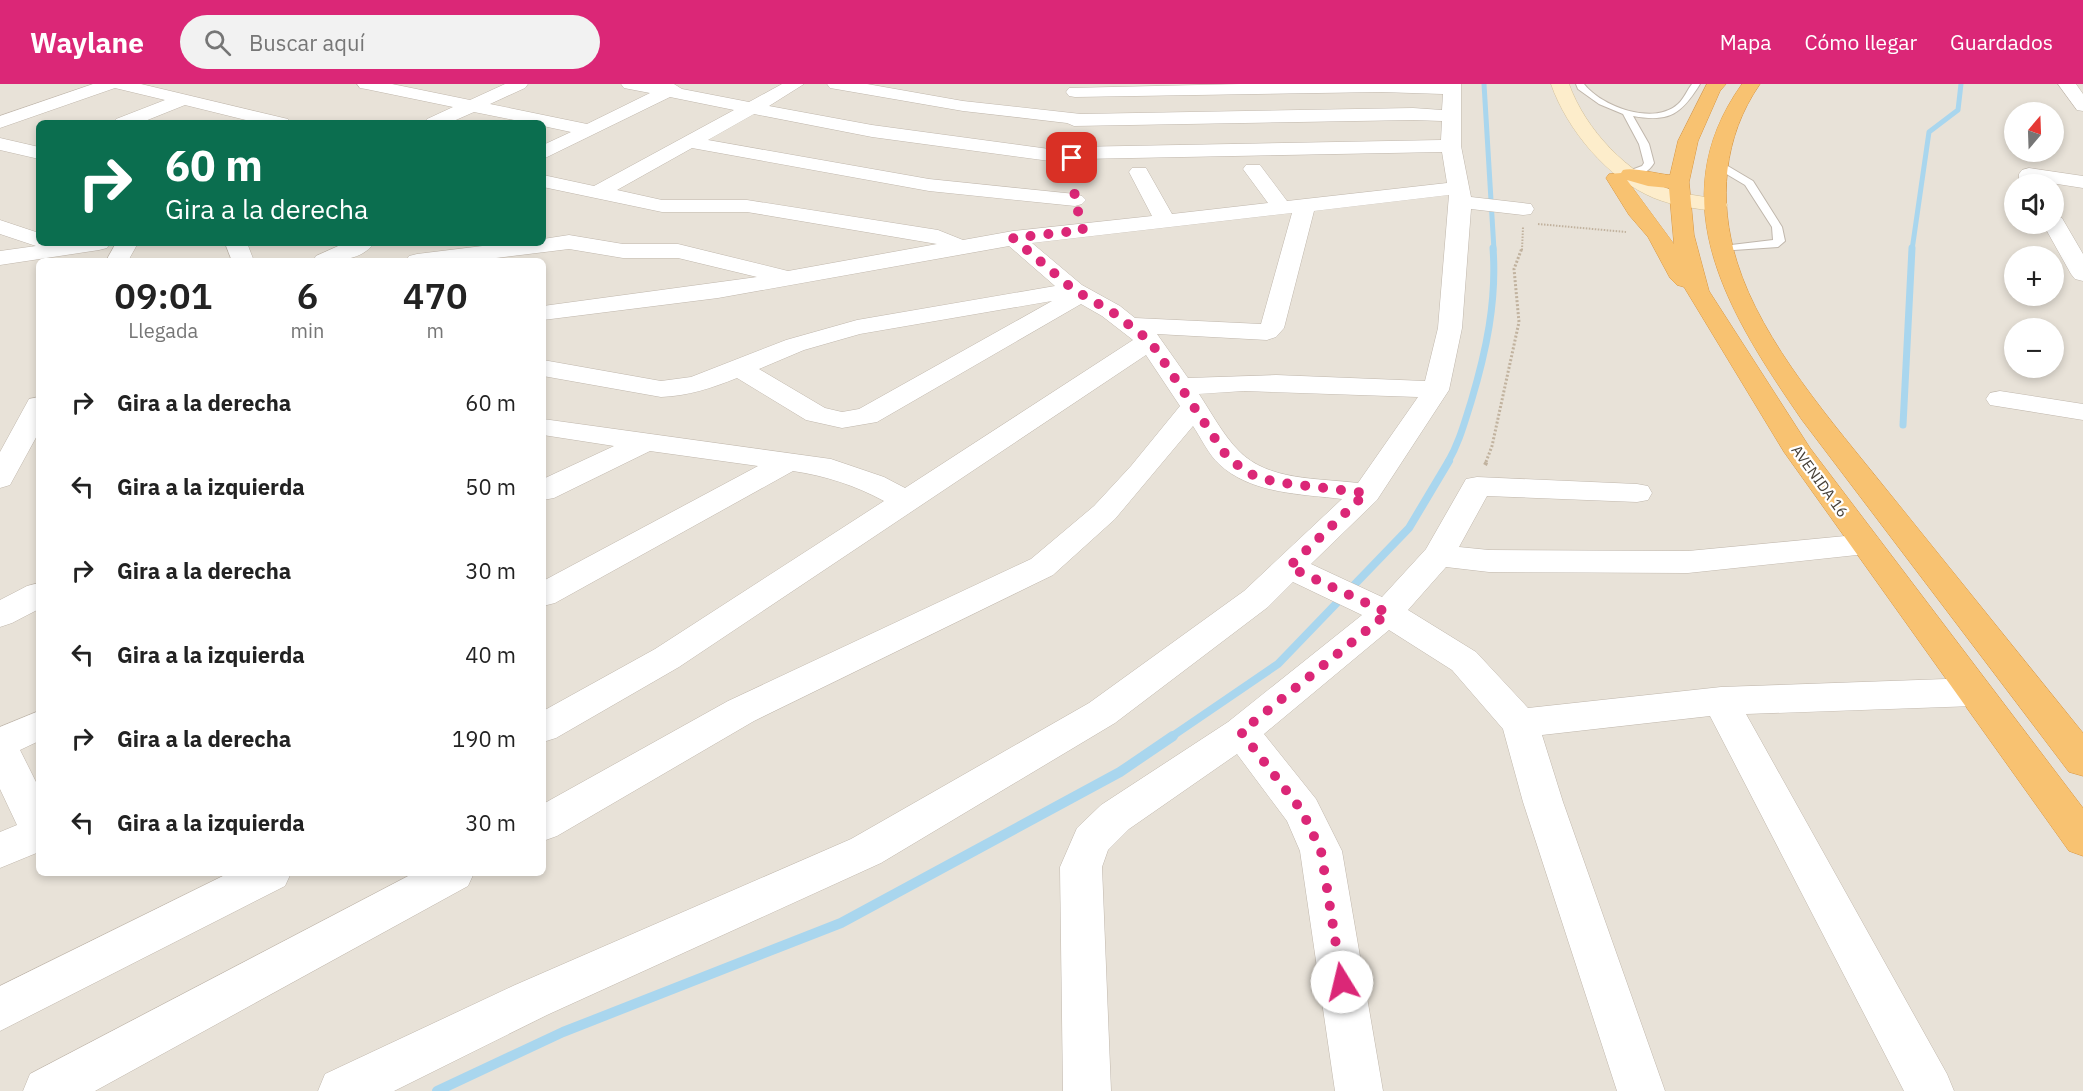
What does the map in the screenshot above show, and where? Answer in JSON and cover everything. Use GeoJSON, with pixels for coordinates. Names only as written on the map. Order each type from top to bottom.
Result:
{"type":"FeatureCollection","features":[{"type":"Feature","properties":{"kind":"highway","name":"AVENIDA 16"},"geometry":{"type":"LineString","coordinates":[[1717,84],[1708,97],[1688,141],[1679,196],[1683,235],[1697,291],[1798,452],[2083,839]]}},
{"type":"Feature","properties":{"kind":"highway"},"geometry":{"type":"LineString","coordinates":[[1751,84],[1722,143],[1717,164],[1717,209],[1729,275],[1776,362],[1812,414],[2083,762]]}},
{"type":"Feature","properties":{"kind":"highway"},"geometry":{"type":"LineString","coordinates":[[1623,176],[1637,210],[1658,235],[1678,273],[1697,291]]}},
{"type":"Feature","properties":{"kind":"street"},"geometry":{"type":"LineString","coordinates":[[0,122],[110,84]]}},
{"type":"Feature","properties":{"kind":"street"},"geometry":{"type":"LineString","coordinates":[[119,84],[268,120]]}},
{"type":"Feature","properties":{"kind":"street"},"geometry":{"type":"LineString","coordinates":[[366,84],[543,120]]}},
{"type":"Feature","properties":{"kind":"street"},"geometry":{"type":"LineString","coordinates":[[440,120],[519,84]]}},
{"type":"Feature","properties":{"kind":"street"},"geometry":{"type":"LineString","coordinates":[[630,84],[676,87],[751,108],[872,131],[1072,156],[1452,109]]}},
{"type":"Feature","properties":{"kind":"street"},"geometry":{"type":"LineString","coordinates":[[597,192],[795,84]]}},
{"type":"Feature","properties":{"kind":"street"},"geometry":{"type":"LineString","coordinates":[[836,84],[963,106],[1074,119],[1413,114],[1452,109]]}},
{"type":"Feature","properties":{"kind":"street"},"geometry":{"type":"LineString","coordinates":[[1560,84],[1573,117],[1587,132],[1592,147],[1603,165],[1662,202],[1679,196],[1717,209]]}},
{"type":"Feature","properties":{"kind":"street"},"geometry":{"type":"LineString","coordinates":[[2067,84],[2083,106]]}},
{"type":"Feature","properties":{"kind":"street"},"geometry":{"type":"LineString","coordinates":[[1083,230],[1075,200],[1072,156],[1075,86],[1381,87],[1452,109]]}},
{"type":"Feature","properties":{"kind":"street"},"geometry":{"type":"LineString","coordinates":[[546,152],[676,87]]}},
{"type":"Feature","properties":{"kind":"street"},"geometry":{"type":"LineString","coordinates":[[131,120],[183,100]]}},
{"type":"Feature","properties":{"kind":"street"},"geometry":{"type":"LineString","coordinates":[[342,1091],[531,1000],[866,851],[1102,713],[1256,599],[1366,493],[1436,390],[1450,328],[1460,194],[1452,109]]}},
{"type":"Feature","properties":{"kind":"street"},"geometry":{"type":"LineString","coordinates":[[199,120],[224,110]]}},
{"type":"Feature","properties":{"kind":"street"},"geometry":{"type":"LineString","coordinates":[[546,121],[590,130]]}},
{"type":"Feature","properties":{"kind":"street"},"geometry":{"type":"LineString","coordinates":[[689,142],[929,185],[1075,200]]}},
{"type":"Feature","properties":{"kind":"street"},"geometry":{"type":"LineString","coordinates":[[0,144],[36,152]]}},
{"type":"Feature","properties":{"kind":"street"},"geometry":{"type":"LineString","coordinates":[[1253,169],[1293,206]]}},
{"type":"Feature","properties":{"kind":"street"},"geometry":{"type":"LineString","coordinates":[[1139,172],[1166,222]]}},
{"type":"Feature","properties":{"kind":"street"},"geometry":{"type":"LineString","coordinates":[[2064,179],[2083,182]]}},
{"type":"Feature","properties":{"kind":"street"},"geometry":{"type":"LineString","coordinates":[[546,182],[662,207],[747,206],[938,237],[951,240],[960,246]]}},
{"type":"Feature","properties":{"kind":"street"},"geometry":{"type":"LineString","coordinates":[[2064,191],[2083,195]]}},
{"type":"Feature","properties":{"kind":"street"},"geometry":{"type":"LineString","coordinates":[[546,313],[718,291],[1013,238],[1293,206],[1460,194],[1526,214]]}},
{"type":"Feature","properties":{"kind":"street"},"geometry":{"type":"LineString","coordinates":[[546,724],[667,657],[906,501],[1140,333],[1267,332],[1272,328],[1293,206]]}},
{"type":"Feature","properties":{"kind":"street"},"geometry":{"type":"LineString","coordinates":[[0,227],[36,240]]}},
{"type":"Feature","properties":{"kind":"street"},"geometry":{"type":"LineString","coordinates":[[2060,234],[2083,274]]}},
{"type":"Feature","properties":{"kind":"street"},"geometry":{"type":"LineString","coordinates":[[1013,238],[1078,292],[1111,311],[1140,333],[1228,458],[1250,474],[1275,482],[1366,493]]}},
{"type":"Feature","properties":{"kind":"street"},"geometry":{"type":"LineString","coordinates":[[546,245],[569,242],[623,251],[678,251],[786,277]]}},
{"type":"Feature","properties":{"kind":"street"},"geometry":{"type":"LineString","coordinates":[[0,258],[39,246]]}},
{"type":"Feature","properties":{"kind":"street"},"geometry":{"type":"LineString","coordinates":[[330,258],[356,246]]}},
{"type":"Feature","properties":{"kind":"street"},"geometry":{"type":"LineString","coordinates":[[441,258],[537,246]]}},
{"type":"Feature","properties":{"kind":"street"},"geometry":{"type":"LineString","coordinates":[[739,368],[816,414],[842,420],[867,416],[1078,292]]}},
{"type":"Feature","properties":{"kind":"street"},"geometry":{"type":"LineString","coordinates":[[546,369],[661,389],[680,388],[700,383],[795,345],[857,327],[1078,292]]}},
{"type":"Feature","properties":{"kind":"street"},"geometry":{"type":"LineString","coordinates":[[546,822],[741,711],[1042,567],[1075,543],[1130,486],[1187,397],[1211,384],[1318,384],[1436,390]]}},
{"type":"Feature","properties":{"kind":"street"},"geometry":{"type":"LineString","coordinates":[[2000,399],[2083,412]]}},
{"type":"Feature","properties":{"kind":"street"},"geometry":{"type":"LineString","coordinates":[[0,424],[35,412]]}},
{"type":"Feature","properties":{"kind":"street"},"geometry":{"type":"LineString","coordinates":[[0,479],[35,412]]}},
{"type":"Feature","properties":{"kind":"street"},"geometry":{"type":"LineString","coordinates":[[546,427],[831,468],[873,483],[906,501]]}},
{"type":"Feature","properties":{"kind":"street"},"geometry":{"type":"LineString","coordinates":[[546,489],[645,442]]}},
{"type":"Feature","properties":{"kind":"street"},"geometry":{"type":"LineString","coordinates":[[546,593],[788,462]]}},
{"type":"Feature","properties":{"kind":"street"},"geometry":{"type":"LineString","coordinates":[[1087,1091],[1081,867],[1090,840],[1115,817],[1241,732],[1388,613],[1438,555],[1477,486],[1637,494]]}},
{"type":"Feature","properties":{"kind":"street"},"geometry":{"type":"LineString","coordinates":[[1438,555],[1489,561],[1688,562],[1866,544]]}},
{"type":"Feature","properties":{"kind":"street"},"geometry":{"type":"LineString","coordinates":[[1289,567],[1388,613],[1464,661],[1520,723],[1543,802],[1641,1091]]}},
{"type":"Feature","properties":{"kind":"street"},"geometry":{"type":"LineString","coordinates":[[0,615],[36,596]]}},
{"type":"Feature","properties":{"kind":"street"},"geometry":{"type":"LineString","coordinates":[[1520,723],[1721,701],[1974,692]]}},
{"type":"Feature","properties":{"kind":"street"},"geometry":{"type":"LineString","coordinates":[[1721,701],[1930,1091]]}},
{"type":"Feature","properties":{"kind":"street"},"geometry":{"type":"LineString","coordinates":[[0,744],[36,726]]}},
{"type":"Feature","properties":{"kind":"street"},"geometry":{"type":"LineString","coordinates":[[1241,732],[1302,811],[1321,851],[1359,1091]]}},
{"type":"Feature","properties":{"kind":"street"},"geometry":{"type":"LineString","coordinates":[[0,748],[36,822]]}},
{"type":"Feature","properties":{"kind":"street"},"geometry":{"type":"LineString","coordinates":[[0,851],[36,835]]}},
{"type":"Feature","properties":{"kind":"street"},"geometry":{"type":"LineString","coordinates":[[0,1009],[264,876]]}},
{"type":"Feature","properties":{"kind":"street"},"geometry":{"type":"LineString","coordinates":[[47,1091],[447,876]]}},
{"type":"Feature","properties":{"kind":"lane"},"geometry":{"type":"LineString","coordinates":[[1580,84],[1596,101],[1626,112],[1648,115],[1664,115],[1682,105],[1696,84]]}},
{"type":"Feature","properties":{"kind":"lane"},"geometry":{"type":"LineString","coordinates":[[1623,176],[1646,168],[1649,163],[1644,144],[1626,112]]}},
{"type":"Feature","properties":{"kind":"lane"},"geometry":{"type":"LineString","coordinates":[[1644,144],[1648,115]]}},
{"type":"Feature","properties":{"kind":"lane"},"geometry":{"type":"LineString","coordinates":[[1717,164],[1749,183],[1777,227],[1779,240],[1774,245],[1723,249]]}},
{"type":"Feature","properties":{"kind":"path"},"geometry":{"type":"LineString","coordinates":[[1477,486],[1492,446],[1519,322],[1514,269],[1522,249],[1522,229],[1526,214],[1542,225],[1658,235]]}},
{"type":"Feature","properties":{"kind":"shaded area"},"geometry":{"type":"Polygon","coordinates":[[[0,84],[2083,84],[2083,1091],[0,1091],[0,84]]]}},
{"type":"Feature","properties":{"kind":"waterway"},"geometry":{"type":"LineString","coordinates":[[1484,84],[1494,250]]}},
{"type":"Feature","properties":{"kind":"waterway"},"geometry":{"type":"LineString","coordinates":[[1912,250],[1929,132],[1958,110],[1961,84]]}},
{"type":"Feature","properties":{"kind":"waterway"},"geometry":{"type":"LineString","coordinates":[[1448,462],[1464,426],[1486,345],[1492,307],[1493,248]]}},
{"type":"Feature","properties":{"kind":"waterway"},"geometry":{"type":"LineString","coordinates":[[1903,425],[1912,248]]}},
{"type":"Feature","properties":{"kind":"waterway"},"geometry":{"type":"LineString","coordinates":[[1171,737],[1278,664],[1409,528],[1449,461]]}},
{"type":"Feature","properties":{"kind":"waterway"},"geometry":{"type":"LineString","coordinates":[[437,1091],[563,1032],[841,923],[1120,772],[1173,736]]}},
{"type":"Feature","properties":{"kind":"route"},"geometry":{"type":"LineString","coordinates":[[1072,158],[1075,200],[1083,230],[1013,238],[1074,290],[1111,311],[1150,341],[1228,458],[1250,474],[1275,482],[1366,493],[1289,567],[1388,613],[1241,732],[1302,811],[1321,851],[1342,982]]}}]}
